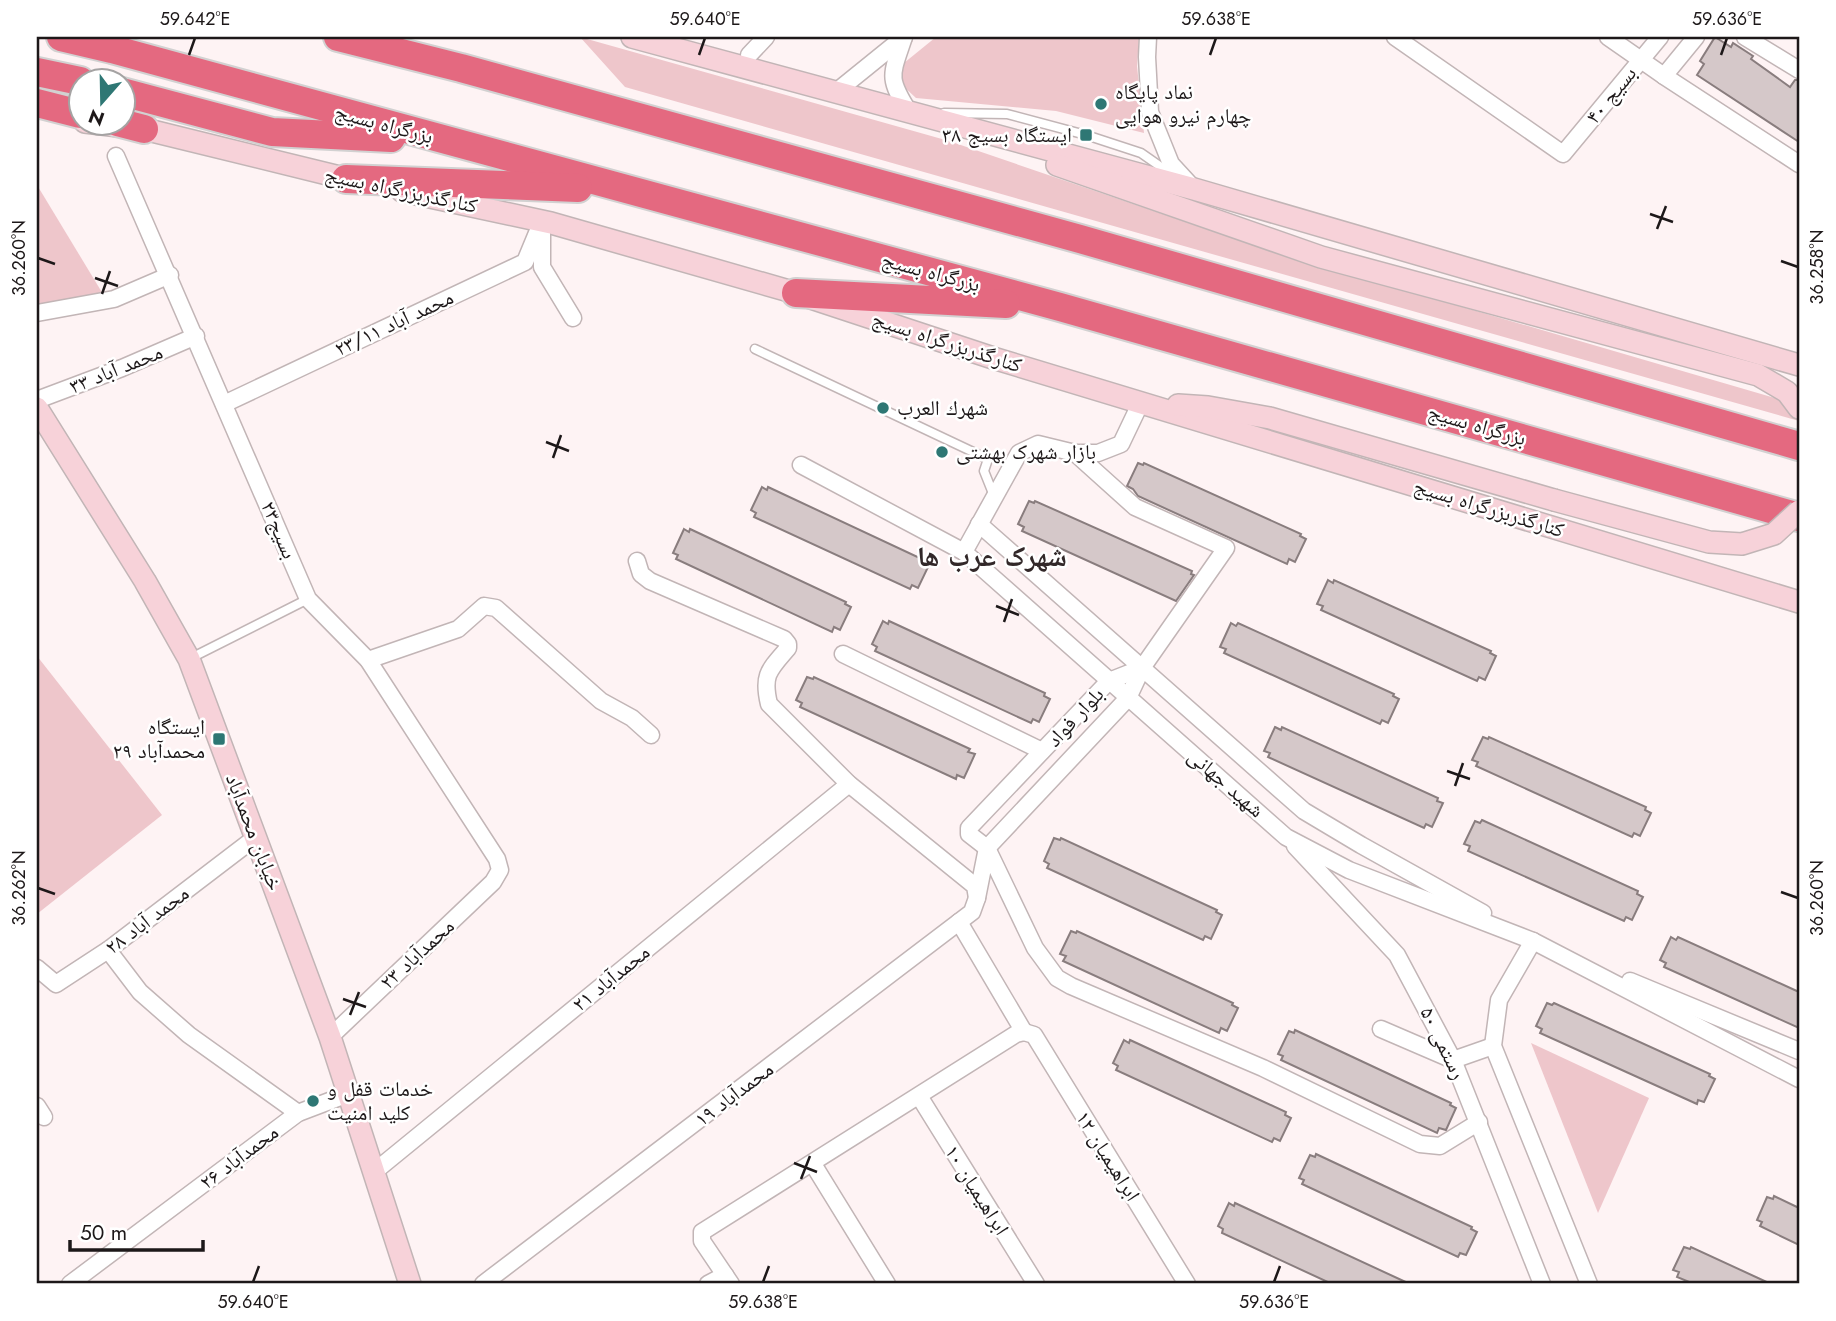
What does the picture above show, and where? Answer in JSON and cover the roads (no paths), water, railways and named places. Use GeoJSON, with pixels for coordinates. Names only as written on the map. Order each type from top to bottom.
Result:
{"type":"FeatureCollection","features":[{"type":"Feature","properties":{"kind":"highway","name":"بزرگراه بسیج"},"geometry":{"type":"LineString","coordinates":[[61,37],[112,48],[1060,307],[1799,517]]}},
{"type":"Feature","properties":{"kind":"highway"},"geometry":{"type":"LineString","coordinates":[[338,37],[461,68],[1080,239],[1799,446]]}},
{"type":"Feature","properties":{"kind":"highway"},"geometry":{"type":"LineString","coordinates":[[395,37],[461,68]]}},
{"type":"Feature","properties":{"kind":"highway"},"geometry":{"type":"LineString","coordinates":[[37,72],[66,78]]}},
{"type":"Feature","properties":{"kind":"highway"},"geometry":{"type":"LineString","coordinates":[[136,96],[272,132],[443,140]]}},
{"type":"Feature","properties":{"kind":"highway"},"geometry":{"type":"LineString","coordinates":[[37,103],[66,110]]}},
{"type":"Feature","properties":{"kind":"highway"},"geometry":{"type":"LineString","coordinates":[[346,179],[627,190]]}},
{"type":"Feature","properties":{"kind":"highway"},"geometry":{"type":"LineString","coordinates":[[796,293],[1060,307]]}},
{"type":"Feature","properties":{"kind":"main road"},"geometry":{"type":"LineString","coordinates":[[632,37],[1194,189],[1799,365]]}},
{"type":"Feature","properties":{"kind":"main road"},"geometry":{"type":"LineString","coordinates":[[909,112],[1321,257],[1598,334],[1758,375],[1787,392],[1799,408]]}},
{"type":"Feature","properties":{"kind":"main road","name":"کنارگذربزرگراه بسیج"},"geometry":{"type":"LineString","coordinates":[[37,117],[66,120]]}},
{"type":"Feature","properties":{"kind":"main road","name":"کنارگذربزرگراه بسیج"},"geometry":{"type":"LineString","coordinates":[[136,127],[346,179],[542,221],[796,293],[993,358],[1799,602]]}},
{"type":"Feature","properties":{"kind":"main road"},"geometry":{"type":"LineString","coordinates":[[1141,402],[1208,407],[1270,418],[1709,542],[1742,544],[1774,534],[1799,511]]}},
{"type":"Feature","properties":{"kind":"main road","name":"خیابان محمدآباد"},"geometry":{"type":"LineString","coordinates":[[37,408],[145,581],[189,659],[330,1037],[410,1284]]}},
{"type":"Feature","properties":{"kind":"street"},"geometry":{"type":"LineString","coordinates":[[749,55],[766,37]]}},
{"type":"Feature","properties":{"kind":"street"},"geometry":{"type":"LineString","coordinates":[[836,92],[904,37]]}},
{"type":"Feature","properties":{"kind":"street"},"geometry":{"type":"LineString","coordinates":[[904,37],[893,70],[893,79],[894,89],[909,112]]}},
{"type":"Feature","properties":{"kind":"street"},"geometry":{"type":"LineString","coordinates":[[1148,37],[1150,112],[1171,164],[1194,189]]}},
{"type":"Feature","properties":{"kind":"street","name":"بسیج ۴۰"},"geometry":{"type":"LineString","coordinates":[[1395,37],[1563,154],[1660,37]]}},
{"type":"Feature","properties":{"kind":"street"},"geometry":{"type":"LineString","coordinates":[[1608,37],[1799,164]]}},
{"type":"Feature","properties":{"kind":"street"},"geometry":{"type":"LineString","coordinates":[[1664,75],[1696,37]]}},
{"type":"Feature","properties":{"kind":"street"},"geometry":{"type":"LineString","coordinates":[[1745,37],[1799,71]]}},
{"type":"Feature","properties":{"kind":"street","name":"بسیج۲۳"},"geometry":{"type":"LineString","coordinates":[[116,156],[170,275],[308,599],[368,660],[497,859],[500,870]]}},
{"type":"Feature","properties":{"kind":"street"},"geometry":{"type":"LineString","coordinates":[[542,221],[542,267],[573,318]]}},
{"type":"Feature","properties":{"kind":"street","name":"محمد آباد ۲۳/۱۱"},"geometry":{"type":"LineString","coordinates":[[224,404],[525,262],[542,221]]}},
{"type":"Feature","properties":{"kind":"street"},"geometry":{"type":"LineString","coordinates":[[37,313],[114,299],[170,275]]}},
{"type":"Feature","properties":{"kind":"street","name":"محمد آباد ۳۳"},"geometry":{"type":"LineString","coordinates":[[37,400],[196,336]]}},
{"type":"Feature","properties":{"kind":"street"},"geometry":{"type":"LineString","coordinates":[[964,552],[1019,453],[1038,444],[1075,453],[1098,453],[1121,444],[1141,402]]}},
{"type":"Feature","properties":{"kind":"street"},"geometry":{"type":"LineString","coordinates":[[1075,453],[1135,507],[1226,548],[1142,668]]}},
{"type":"Feature","properties":{"kind":"street","name":"شهید جهانی"},"geometry":{"type":"LineString","coordinates":[[801,465],[964,552],[1286,837],[1349,870],[1533,941],[1799,1051]]}},
{"type":"Feature","properties":{"kind":"street","name":"شهید جهانی"},"geometry":{"type":"LineString","coordinates":[[979,524],[1304,811],[1533,941],[1799,1079]]}},
{"type":"Feature","properties":{"kind":"street"},"geometry":{"type":"LineString","coordinates":[[637,561],[640,574],[650,581],[784,639],[788,648],[767,672],[766,694],[769,704],[849,784],[975,886],[977,898]]}},
{"type":"Feature","properties":{"kind":"street"},"geometry":{"type":"LineString","coordinates":[[368,660],[458,629],[484,606],[489,605],[496,608],[601,701],[632,718],[651,736]]}},
{"type":"Feature","properties":{"kind":"street"},"geometry":{"type":"LineString","coordinates":[[844,654],[1042,751]]}},
{"type":"Feature","properties":{"kind":"street","name":"بلوار فواد"},"geometry":{"type":"LineString","coordinates":[[1142,668],[1128,698],[987,848],[968,831],[1109,681],[1142,668]]}},
{"type":"Feature","properties":{"kind":"street","name":"محمدآباد ۲۱"},"geometry":{"type":"LineString","coordinates":[[374,1172],[849,784]]}},
{"type":"Feature","properties":{"kind":"street","name":"محمد آباد ۲۸"},"geometry":{"type":"LineString","coordinates":[[37,968],[56,984],[108,950],[256,837]]}},
{"type":"Feature","properties":{"kind":"street","name":"رستمی ۵۰"},"geometry":{"type":"LineString","coordinates":[[1286,837],[1397,955],[1453,1060],[1542,1284]]}},
{"type":"Feature","properties":{"kind":"street"},"geometry":{"type":"LineString","coordinates":[[977,898],[987,848]]}},
{"type":"Feature","properties":{"kind":"street"},"geometry":{"type":"LineString","coordinates":[[987,848],[1035,948],[1057,978],[1071,986],[1263,1068],[1420,1144],[1440,1146],[1479,1122]]}},
{"type":"Feature","properties":{"kind":"street","name":"محمدآباد ۲۳"},"geometry":{"type":"LineString","coordinates":[[330,1037],[493,882],[500,870]]}},
{"type":"Feature","properties":{"kind":"street","name":"محمدآباد ۱۹"},"geometry":{"type":"LineString","coordinates":[[483,1284],[972,912],[977,898]]}},
{"type":"Feature","properties":{"kind":"street","name":"ابراهیمیان ۱۲"},"geometry":{"type":"LineString","coordinates":[[959,922],[1024,1032],[1034,1035],[1187,1284]]}},
{"type":"Feature","properties":{"kind":"street","name":"رستمی ۵۰"},"geometry":{"type":"LineString","coordinates":[[1533,941],[1499,1000],[1493,1046],[1589,1284]]}},
{"type":"Feature","properties":{"kind":"street"},"geometry":{"type":"LineString","coordinates":[[108,950],[140,992],[189,1035],[299,1112]]}},
{"type":"Feature","properties":{"kind":"street"},"geometry":{"type":"LineString","coordinates":[[1381,1029],[1453,1060],[1493,1046]]}},
{"type":"Feature","properties":{"kind":"street"},"geometry":{"type":"LineString","coordinates":[[708,1284],[728,1279],[701,1236],[702,1233],[1016,1034],[1024,1032]]}},
{"type":"Feature","properties":{"kind":"street","name":"محمدآباد ۲۶"},"geometry":{"type":"LineString","coordinates":[[70,1284],[299,1112],[348,1094]]}},
{"type":"Feature","properties":{"kind":"street","name":"ابراهیمیان ۱۰"},"geometry":{"type":"LineString","coordinates":[[919,1096],[1036,1284]]}},
{"type":"Feature","properties":{"kind":"street"},"geometry":{"type":"LineString","coordinates":[[813,1164],[887,1284]]}},
{"type":"Feature","properties":{"kind":"lane"},"geometry":{"type":"LineString","coordinates":[[755,349],[988,459],[984,471],[994,496]]}},
{"type":"Feature","properties":{"kind":"lane"},"geometry":{"type":"LineString","coordinates":[[189,659],[308,599]]}},
{"type":"Feature","properties":{"kind":"place","name":"نماد پایگاه چهارم نیرو هوایی"},"geometry":{"type":"Point","coordinates":[1101,104]}},
{"type":"Feature","properties":{"kind":"place","name":"ایستگاه بسیج ۳۸"},"geometry":{"type":"Point","coordinates":[1086,135]}},
{"type":"Feature","properties":{"kind":"place","name":"شهرك العرب"},"geometry":{"type":"Point","coordinates":[883,408]}},
{"type":"Feature","properties":{"kind":"place","name":"بازار شهرک بهشتی"},"geometry":{"type":"Point","coordinates":[942,452]}},
{"type":"Feature","properties":{"kind":"place","name":"ایستگاه محمدآباد ۲۹"},"geometry":{"type":"Point","coordinates":[219,739]}},
{"type":"Feature","properties":{"kind":"place","name":"خدمات قفل و کلید امنیت"},"geometry":{"type":"Point","coordinates":[313,1101]}},
{"type":"Feature","properties":{"kind":"district","name":"شهرک عرب ها"},"geometry":{"type":"Point","coordinates":[992,556]}}]}
